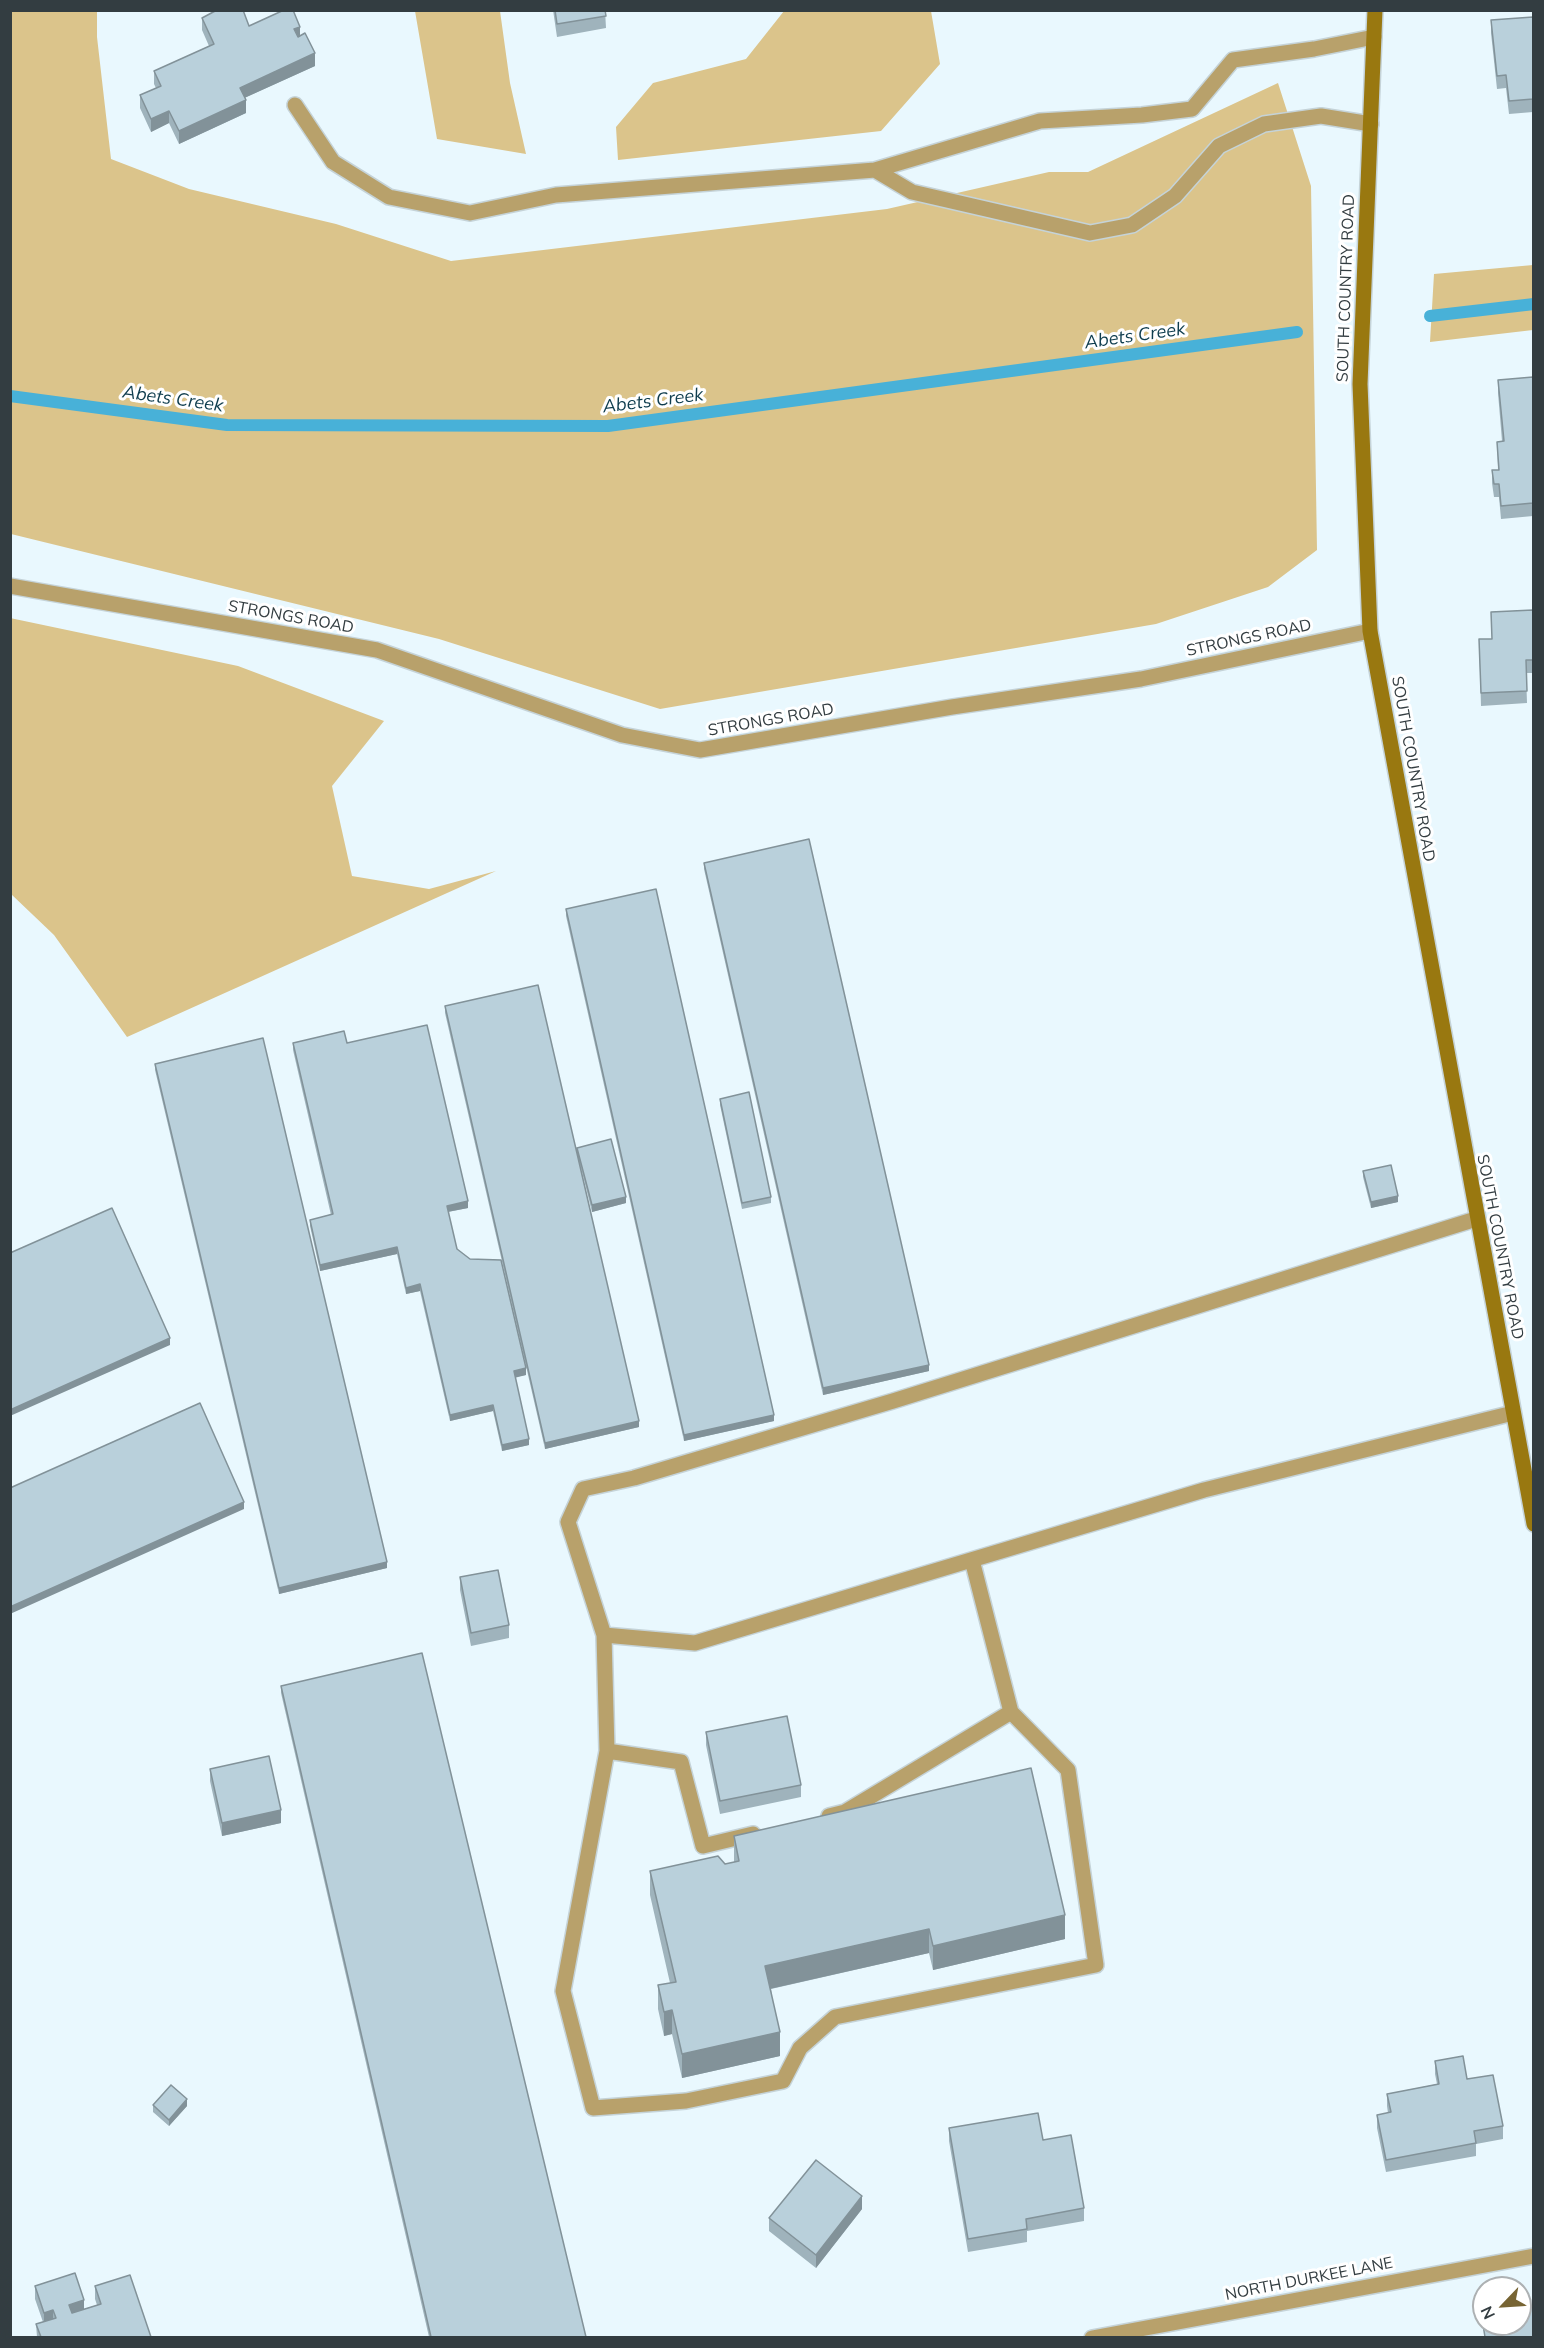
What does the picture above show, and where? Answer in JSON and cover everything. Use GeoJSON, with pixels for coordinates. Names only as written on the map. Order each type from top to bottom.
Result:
{"type":"FeatureCollection","features":[{"type":"Feature","properties":{"kind":"main road","name":"SOUTH COUNTRY ROAD"},"geometry":{"type":"LineString","coordinates":[[1375,10],[1360,384],[1370,631],[1533,1524]]}},
{"type":"Feature","properties":{"kind":"street"},"geometry":{"type":"LineString","coordinates":[[295,105],[333,162],[342,168],[389,197],[470,213],[556,195],[875,170],[1040,121],[1142,115],[1192,109],[1233,60],[1314,50],[1374,38]]}},
{"type":"Feature","properties":{"kind":"street"},"geometry":{"type":"LineString","coordinates":[[875,170],[912,192],[1090,233],[1132,225],[1175,196],[1219,146],[1264,124],[1322,116],[1371,124]]}},
{"type":"Feature","properties":{"kind":"street","name":"STRONGS ROAD"},"geometry":{"type":"LineString","coordinates":[[10,586],[377,650],[622,735],[700,750],[952,707],[1141,679],[1370,631]]}},
{"type":"Feature","properties":{"kind":"street"},"geometry":{"type":"LineString","coordinates":[[972,1560],[1011,1712],[1068,1770],[1096,1965],[835,2017],[800,2048],[783,2081],[686,2101],[593,2108],[563,1991],[608,1751],[604,1635],[568,1522],[583,1489],[634,1478],[893,1401],[1476,1219]]}},
{"type":"Feature","properties":{"kind":"street"},"geometry":{"type":"LineString","coordinates":[[604,1635],[695,1643],[1204,1490],[1513,1413]]}},
{"type":"Feature","properties":{"kind":"street"},"geometry":{"type":"LineString","coordinates":[[812,1820],[844,1812],[1011,1712]]}},
{"type":"Feature","properties":{"kind":"street"},"geometry":{"type":"LineString","coordinates":[[608,1751],[681,1762],[703,1846],[768,1830]]}},
{"type":"Feature","properties":{"kind":"street","name":"NORTH DURKEE LANE"},"geometry":{"type":"LineString","coordinates":[[1092,2337],[1533,2256]]}},
{"type":"Feature","properties":{"kind":"shaded area"},"geometry":{"type":"Polygon","coordinates":[[[11,11],[97,11],[97,37],[111,159],[189,189],[336,224],[451,261],[887,209],[1049,172],[1088,172],[1278,83],[1311,186],[1317,550],[1268,587],[1156,624],[660,709],[439,639],[11,534],[11,11]]]}},
{"type":"Feature","properties":{"kind":"shaded area"},"geometry":{"type":"Polygon","coordinates":[[[415,11],[500,11],[510,83],[526,154],[437,139],[415,11]]]}},
{"type":"Feature","properties":{"kind":"shaded area"},"geometry":{"type":"Polygon","coordinates":[[[784,11],[931,11],[940,64],[881,131],[618,160],[616,127],[653,83],[746,59],[784,11]]]}},
{"type":"Feature","properties":{"kind":"shaded area"},"geometry":{"type":"Polygon","coordinates":[[[1533,265],[1533,330],[1430,342],[1434,274],[1533,265]]]}},
{"type":"Feature","properties":{"kind":"shaded area"},"geometry":{"type":"Polygon","coordinates":[[[10,618],[238,666],[384,721],[332,786],[352,876],[429,889],[496,871],[127,1037],[54,935],[11,894],[10,618]]]}},
{"type":"Feature","properties":{"kind":"building"},"geometry":{"type":"Polygon","coordinates":[[[217,10],[243,10],[249,26],[284,10],[293,10],[300,27],[294,29],[298,37],[305,33],[315,53],[240,88],[246,100],[179,131],[169,111],[151,119],[140,95],[161,86],[154,71],[214,44],[202,18],[217,10]]]}},
{"type":"Feature","properties":{"kind":"building"},"geometry":{"type":"Polygon","coordinates":[[[555,10],[605,10],[606,16],[557,24],[555,10]]]}},
{"type":"Feature","properties":{"kind":"building"},"geometry":{"type":"Polygon","coordinates":[[[1533,17],[1533,99],[1509,101],[1506,75],[1497,76],[1491,20],[1533,17]]]}},
{"type":"Feature","properties":{"kind":"building"},"geometry":{"type":"Polygon","coordinates":[[[1533,377],[1533,503],[1501,506],[1499,484],[1494,484],[1492,470],[1499,470],[1497,442],[1504,441],[1498,380],[1533,377]]]}},
{"type":"Feature","properties":{"kind":"building"},"geometry":{"type":"Polygon","coordinates":[[[1533,610],[1533,660],[1526,660],[1527,691],[1481,693],[1479,639],[1492,639],[1491,612],[1533,610]]]}},
{"type":"Feature","properties":{"kind":"building"},"geometry":{"type":"Polygon","coordinates":[[[809,839],[929,1365],[823,1388],[704,863],[809,839]]]}},
{"type":"Feature","properties":{"kind":"building"},"geometry":{"type":"Polygon","coordinates":[[[656,889],[774,1415],[684,1435],[566,909],[656,889]]]}},
{"type":"Feature","properties":{"kind":"building"},"geometry":{"type":"Polygon","coordinates":[[[538,985],[639,1421],[545,1443],[445,1006],[538,985]]]}},
{"type":"Feature","properties":{"kind":"building"},"geometry":{"type":"Polygon","coordinates":[[[427,1025],[468,1201],[447,1206],[457,1249],[470,1259],[501,1260],[526,1368],[514,1371],[529,1439],[502,1445],[493,1405],[450,1415],[420,1284],[406,1288],[397,1247],[320,1265],[310,1220],[333,1214],[293,1043],[344,1031],[347,1043],[427,1025]]]}},
{"type":"Feature","properties":{"kind":"building"},"geometry":{"type":"Polygon","coordinates":[[[263,1038],[387,1562],[279,1588],[155,1064],[263,1038]]]}},
{"type":"Feature","properties":{"kind":"building"},"geometry":{"type":"Polygon","coordinates":[[[749,1092],[771,1197],[742,1203],[720,1099],[749,1092]]]}},
{"type":"Feature","properties":{"kind":"building"},"geometry":{"type":"Polygon","coordinates":[[[611,1139],[626,1197],[592,1205],[577,1148],[611,1139]]]}},
{"type":"Feature","properties":{"kind":"building"},"geometry":{"type":"Polygon","coordinates":[[[1391,1165],[1398,1196],[1371,1202],[1363,1171],[1391,1165]]]}},
{"type":"Feature","properties":{"kind":"building"},"geometry":{"type":"Polygon","coordinates":[[[112,1208],[170,1338],[10,1410],[10,1253],[112,1208]]]}},
{"type":"Feature","properties":{"kind":"building"},"geometry":{"type":"Polygon","coordinates":[[[200,1403],[244,1502],[10,1607],[10,1488],[200,1403]]]}},
{"type":"Feature","properties":{"kind":"building"},"geometry":{"type":"Polygon","coordinates":[[[498,1570],[509,1625],[471,1633],[460,1577],[498,1570]]]}},
{"type":"Feature","properties":{"kind":"building"},"geometry":{"type":"Polygon","coordinates":[[[422,1653],[586,2337],[431,2337],[281,1686],[422,1653]]]}},
{"type":"Feature","properties":{"kind":"building"},"geometry":{"type":"Polygon","coordinates":[[[787,1716],[801,1785],[720,1801],[706,1732],[787,1716]]]}},
{"type":"Feature","properties":{"kind":"building"},"geometry":{"type":"Polygon","coordinates":[[[269,1756],[281,1810],[222,1823],[210,1769],[269,1756]]]}},
{"type":"Feature","properties":{"kind":"building"},"geometry":{"type":"Polygon","coordinates":[[[1031,1768],[1065,1915],[933,1946],[929,1929],[765,1966],[780,2032],[682,2054],[672,2010],[664,2012],[658,1985],[676,1982],[650,1871],[718,1856],[725,1864],[739,1861],[734,1836],[1031,1768]]]}},
{"type":"Feature","properties":{"kind":"building"},"geometry":{"type":"Polygon","coordinates":[[[1463,2056],[1467,2079],[1493,2075],[1503,2126],[1474,2131],[1476,2143],[1386,2160],[1377,2115],[1391,2112],[1387,2094],[1439,2084],[1435,2061],[1463,2056]]]}},
{"type":"Feature","properties":{"kind":"building"},"geometry":{"type":"Polygon","coordinates":[[[171,2085],[187,2099],[169,2120],[153,2105],[171,2085]]]}},
{"type":"Feature","properties":{"kind":"building"},"geometry":{"type":"Polygon","coordinates":[[[1038,2113],[1043,2140],[1071,2135],[1084,2208],[1026,2219],[1027,2229],[968,2239],[949,2128],[1038,2113]]]}},
{"type":"Feature","properties":{"kind":"building"},"geometry":{"type":"Polygon","coordinates":[[[816,2160],[862,2196],[816,2255],[769,2218],[816,2160]]]}},
{"type":"Feature","properties":{"kind":"building"},"geometry":{"type":"Polygon","coordinates":[[[75,2273],[84,2300],[69,2305],[72,2313],[101,2304],[95,2286],[130,2275],[151,2337],[41,2337],[36,2324],[56,2318],[53,2310],[44,2313],[35,2286],[75,2273]]]}},
{"type":"Feature","properties":{"kind":"building"},"geometry":{"type":"Polygon","coordinates":[[[1532,2306],[1533,2337],[1485,2337],[1532,2336],[1532,2306]]]}},
{"type":"Feature","properties":{"kind":"waterway","name":"Abets Creek"},"geometry":{"type":"LineString","coordinates":[[1430,316],[1534,304]]}},
{"type":"Feature","properties":{"kind":"waterway","name":"Abets Creek"},"geometry":{"type":"LineString","coordinates":[[10,396],[227,425],[608,426],[1297,332]]}}]}
